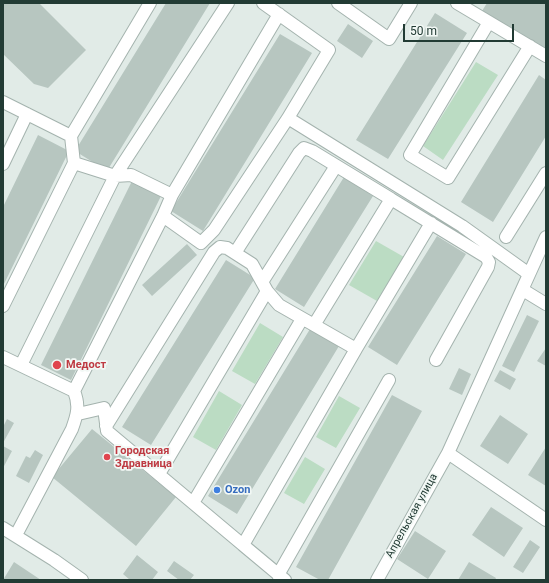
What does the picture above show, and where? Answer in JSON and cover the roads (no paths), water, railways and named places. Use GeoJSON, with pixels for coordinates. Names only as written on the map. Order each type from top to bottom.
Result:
{"type":"FeatureCollection","features":[{"type":"Feature","properties":{"kind":"street"},"geometry":{"type":"LineString","coordinates":[[3,306],[74,162],[71,136],[150,3]]}},
{"type":"Feature","properties":{"kind":"street"},"geometry":{"type":"LineString","coordinates":[[21,365],[115,176],[228,3]]}},
{"type":"Feature","properties":{"kind":"street"},"geometry":{"type":"LineString","coordinates":[[163,216],[201,243],[214,230],[288,118],[329,50],[262,3]]}},
{"type":"Feature","properties":{"kind":"street"},"geometry":{"type":"LineString","coordinates":[[338,3],[389,39],[411,3]]}},
{"type":"Feature","properties":{"kind":"street"},"geometry":{"type":"LineString","coordinates":[[457,3],[546,56]]}},
{"type":"Feature","properties":{"kind":"street"},"geometry":{"type":"LineString","coordinates":[[74,391],[163,216],[172,195],[279,14]]}},
{"type":"Feature","properties":{"kind":"street"},"geometry":{"type":"LineString","coordinates":[[489,22],[410,155],[448,178],[530,46]]}},
{"type":"Feature","properties":{"kind":"street"},"geometry":{"type":"LineString","coordinates":[[3,102],[71,136]]}},
{"type":"Feature","properties":{"kind":"street"},"geometry":{"type":"LineString","coordinates":[[3,164],[27,114]]}},
{"type":"Feature","properties":{"kind":"street"},"geometry":{"type":"LineString","coordinates":[[288,118],[462,226],[529,274]]}},
{"type":"Feature","properties":{"kind":"street"},"geometry":{"type":"LineString","coordinates":[[235,253],[299,153],[304,148],[312,151],[486,257],[489,262],[488,267],[436,360]]}},
{"type":"Feature","properties":{"kind":"street"},"geometry":{"type":"LineString","coordinates":[[74,162],[115,176],[131,175],[172,195]]}},
{"type":"Feature","properties":{"kind":"street"},"geometry":{"type":"LineString","coordinates":[[159,474],[265,287],[336,166]]}},
{"type":"Feature","properties":{"kind":"street"},"geometry":{"type":"LineString","coordinates":[[506,238],[546,173]]}},
{"type":"Feature","properties":{"kind":"street"},"geometry":{"type":"LineString","coordinates":[[314,325],[391,199]]}},
{"type":"Feature","properties":{"kind":"street"},"geometry":{"type":"LineString","coordinates":[[243,545],[356,349],[431,223]]}},
{"type":"Feature","properties":{"kind":"street","name":"Апрельская улица"},"geometry":{"type":"LineString","coordinates":[[377,580],[448,453],[546,237]]}},
{"type":"Feature","properties":{"kind":"street"},"geometry":{"type":"LineString","coordinates":[[106,426],[214,252],[220,247],[227,248],[252,264],[265,287],[279,306],[356,349]]}},
{"type":"Feature","properties":{"kind":"street"},"geometry":{"type":"LineString","coordinates":[[523,290],[546,304]]}},
{"type":"Feature","properties":{"kind":"street"},"geometry":{"type":"LineString","coordinates":[[193,503],[302,319]]}},
{"type":"Feature","properties":{"kind":"street"},"geometry":{"type":"LineString","coordinates":[[3,357],[74,391],[78,402],[78,414],[72,429],[16,535]]}},
{"type":"Feature","properties":{"kind":"street"},"geometry":{"type":"LineString","coordinates":[[78,414],[104,408],[107,431],[282,577],[389,380]]}},
{"type":"Feature","properties":{"kind":"street"},"geometry":{"type":"LineString","coordinates":[[448,453],[546,520]]}},
{"type":"Feature","properties":{"kind":"street"},"geometry":{"type":"LineString","coordinates":[[3,528],[16,535],[82,580]]}},
{"type":"Feature","properties":{"kind":"place","name":"Медост"},"geometry":{"type":"Point","coordinates":[57,365]}},
{"type":"Feature","properties":{"kind":"place","name":"Городская Здравница"},"geometry":{"type":"Point","coordinates":[107,457]}},
{"type":"Feature","properties":{"kind":"place","name":"Ozon"},"geometry":{"type":"Point","coordinates":[217,490]}}]}
